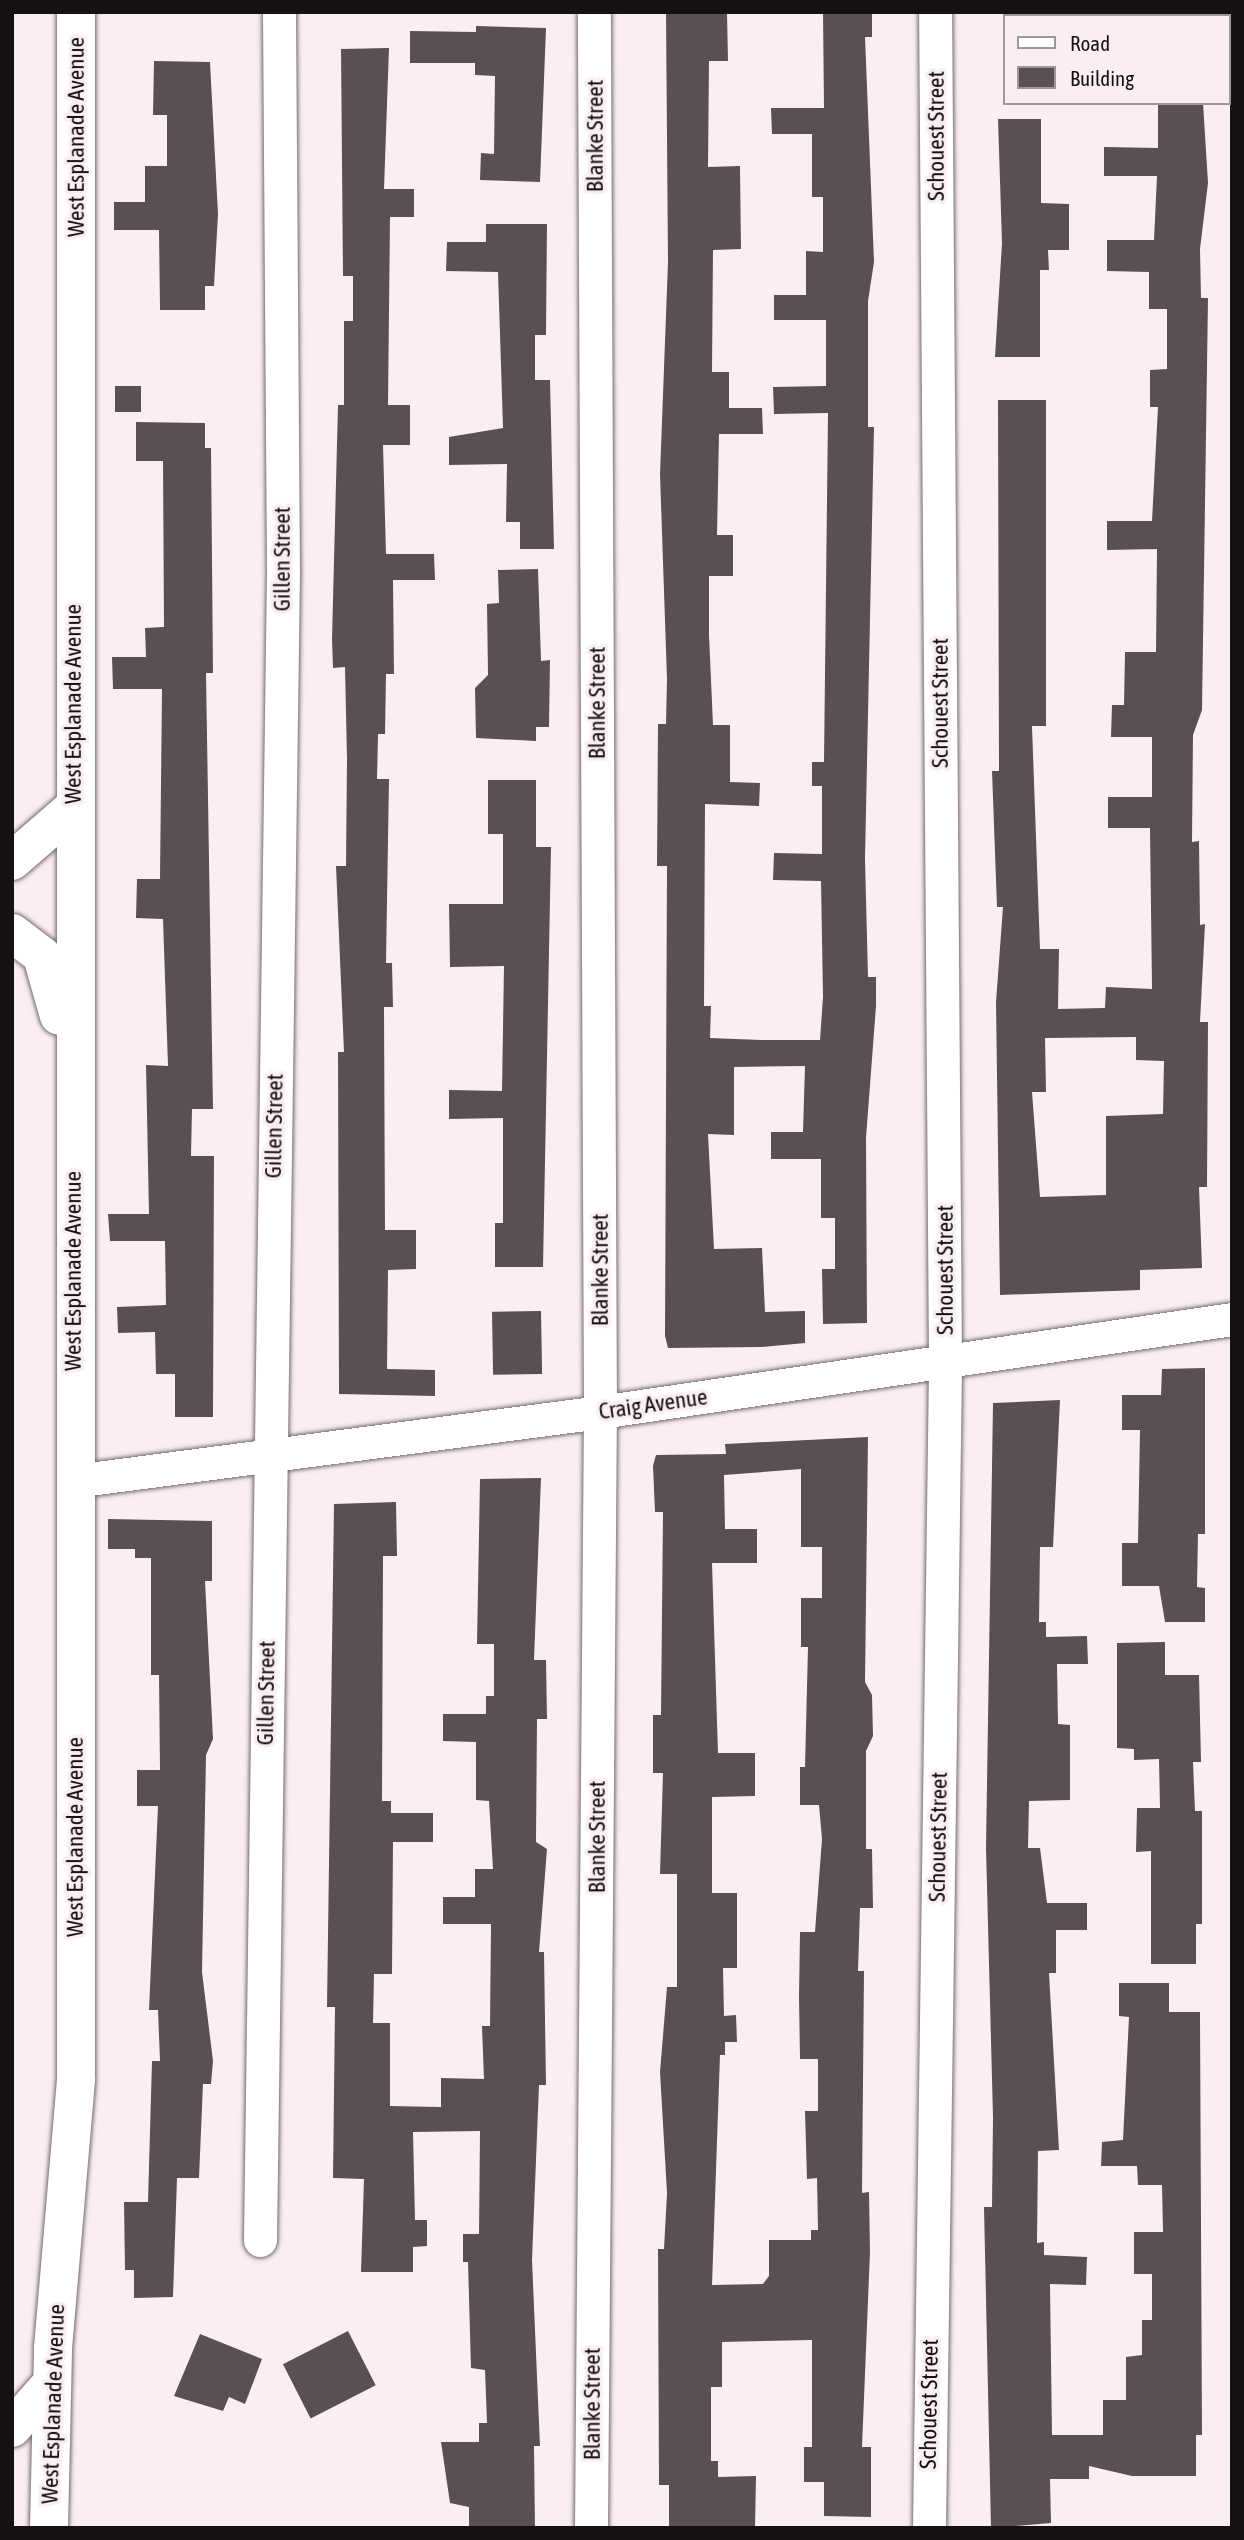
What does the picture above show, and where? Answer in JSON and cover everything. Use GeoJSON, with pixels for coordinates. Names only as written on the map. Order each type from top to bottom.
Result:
{"type":"FeatureCollection","features":[{"type":"Feature","properties":{"kind":"main road","name":"West Esplanade Avenue"},"geometry":{"type":"LineString","coordinates":[[49,2528],[52,2383],[76,2079],[72,809],[76,12]]}},
{"type":"Feature","properties":{"kind":"main road"},"geometry":{"type":"LineString","coordinates":[[12,861],[72,809]]}},
{"type":"Feature","properties":{"kind":"main road"},"geometry":{"type":"LineString","coordinates":[[12,933],[42,956],[72,1062]]}},
{"type":"Feature","properties":{"kind":"main road"},"geometry":{"type":"LineString","coordinates":[[12,2428],[52,2383]]}},
{"type":"Feature","properties":{"kind":"street","name":"Gillen Street"},"geometry":{"type":"LineString","coordinates":[[260,2240],[268,1455],[283,572],[279,12]]}},
{"type":"Feature","properties":{"kind":"street","name":"Blanke Street"},"geometry":{"type":"LineString","coordinates":[[591,2528],[600,1412],[594,12]]}},
{"type":"Feature","properties":{"kind":"street","name":"Schouest Street"},"geometry":{"type":"LineString","coordinates":[[929,2528],[945,1362],[935,12]]}},
{"type":"Feature","properties":{"kind":"street","name":"Craig Avenue"},"geometry":{"type":"LineString","coordinates":[[74,1481],[600,1412],[1232,1318]]}},
{"type":"Feature","properties":{"kind":"building"},"geometry":{"type":"Polygon","coordinates":[[[666,12],[727,12],[728,61],[709,61],[708,167],[740,166],[741,249],[713,250],[712,372],[729,372],[729,408],[762,408],[763,434],[719,434],[717,535],[733,535],[733,576],[709,576],[713,725],[730,725],[730,782],[760,783],[759,806],[705,804],[704,1006],[711,1006],[710,1038],[820,1040],[823,997],[821,881],[773,880],[774,853],[822,854],[822,786],[812,786],[812,762],[824,762],[828,413],[774,414],[773,387],[826,386],[826,320],[774,320],[774,295],[806,295],[806,251],[823,252],[823,197],[812,197],[812,134],[772,134],[771,108],[824,108],[823,12],[872,12],[872,37],[865,37],[874,262],[868,301],[868,427],[874,427],[865,859],[868,977],[876,977],[876,1006],[866,1138],[867,1323],[823,1324],[822,1269],[835,1269],[835,1218],[821,1218],[821,1159],[771,1159],[771,1132],[803,1132],[805,1066],[734,1067],[734,1135],[708,1134],[714,1249],[762,1248],[765,1312],[805,1311],[805,1343],[761,1347],[668,1348],[665,1336],[667,866],[657,866],[658,724],[666,724],[667,679],[660,474],[668,262],[666,12]]]}},
{"type":"Feature","properties":{"kind":"building"},"geometry":{"type":"Polygon","coordinates":[[[476,26],[546,28],[540,182],[480,180],[481,153],[494,154],[495,76],[475,75],[475,63],[410,63],[410,31],[476,32],[476,26]]]}},
{"type":"Feature","properties":{"kind":"building"},"geometry":{"type":"Polygon","coordinates":[[[389,48],[384,189],[414,189],[414,217],[390,217],[388,405],[410,405],[410,445],[383,445],[386,554],[434,554],[435,580],[393,580],[394,674],[386,674],[385,734],[378,734],[377,779],[389,779],[386,963],[392,963],[393,1007],[384,1007],[385,1230],[416,1230],[416,1269],[388,1270],[387,1369],[435,1370],[435,1396],[339,1394],[338,1052],[344,1052],[336,866],[346,866],[347,760],[345,667],[333,668],[332,639],[338,405],[344,405],[344,321],[353,321],[353,276],[343,276],[341,49],[389,48]]]}},
{"type":"Feature","properties":{"kind":"building"},"geometry":{"type":"Polygon","coordinates":[[[154,61],[210,62],[218,214],[214,286],[205,286],[205,310],[160,310],[159,230],[114,230],[114,202],[145,202],[145,166],[167,166],[167,115],[153,115],[154,61]]]}},
{"type":"Feature","properties":{"kind":"building"},"geometry":{"type":"Polygon","coordinates":[[[1158,105],[1203,105],[1208,183],[1200,249],[1201,298],[1208,298],[1202,710],[1193,735],[1192,842],[1199,841],[1200,925],[1205,924],[1200,1022],[1208,1022],[1207,1187],[1199,1187],[1202,1268],[1140,1270],[1140,1290],[1000,1295],[996,1002],[1003,907],[997,907],[992,771],[999,771],[998,400],[1046,400],[1046,726],[1032,726],[1040,949],[1059,949],[1058,1009],[1105,1008],[1106,987],[1152,989],[1150,828],[1108,828],[1108,797],[1152,797],[1152,737],[1111,737],[1112,705],[1124,705],[1125,652],[1156,652],[1157,549],[1107,550],[1107,521],[1152,521],[1158,407],[1150,407],[1150,370],[1167,369],[1167,309],[1149,309],[1149,272],[1107,271],[1107,240],[1154,240],[1157,176],[1104,176],[1104,147],[1158,148],[1158,105]],[[1136,1037],[1045,1038],[1046,1092],[1032,1092],[1040,1197],[1106,1195],[1106,1116],[1163,1114],[1164,1061],[1136,1060],[1136,1037]]]}},
{"type":"Feature","properties":{"kind":"building"},"geometry":{"type":"Polygon","coordinates":[[[998,119],[1041,119],[1041,203],[1069,204],[1069,250],[1048,250],[1049,270],[1040,270],[1040,357],[995,357],[1002,243],[998,119]]]}},
{"type":"Feature","properties":{"kind":"building"},"geometry":{"type":"Polygon","coordinates":[[[486,224],[547,224],[546,335],[535,335],[535,380],[550,380],[554,549],[520,549],[520,522],[506,522],[507,464],[449,465],[449,437],[503,428],[498,272],[446,271],[447,242],[486,242],[486,224]]]}},
{"type":"Feature","properties":{"kind":"building"},"geometry":{"type":"Polygon","coordinates":[[[115,386],[141,386],[141,412],[115,412],[115,386]]]}},
{"type":"Feature","properties":{"kind":"building"},"geometry":{"type":"Polygon","coordinates":[[[136,422],[205,423],[205,448],[211,448],[213,673],[206,673],[213,1109],[192,1109],[191,1156],[214,1156],[213,1417],[175,1417],[175,1374],[156,1374],[155,1332],[118,1333],[117,1307],[166,1305],[165,1241],[110,1241],[108,1214],[149,1214],[146,1065],[168,1066],[163,919],[136,918],[137,879],[160,879],[162,689],[113,689],[112,657],[146,657],[145,628],[164,627],[163,461],[136,461],[136,422]]]}},
{"type":"Feature","properties":{"kind":"building"},"geometry":{"type":"Polygon","coordinates":[[[538,569],[541,661],[550,660],[549,727],[536,727],[536,741],[476,738],[475,688],[488,675],[487,604],[499,603],[498,570],[538,569]]]}},
{"type":"Feature","properties":{"kind":"building"},"geometry":{"type":"Polygon","coordinates":[[[488,780],[536,780],[536,847],[551,847],[543,1267],[495,1267],[495,1223],[503,1223],[503,1118],[449,1119],[449,1090],[502,1091],[504,966],[450,967],[449,904],[503,904],[503,834],[488,834],[488,780]]]}},
{"type":"Feature","properties":{"kind":"building"},"geometry":{"type":"Polygon","coordinates":[[[541,1311],[542,1374],[493,1375],[492,1312],[541,1311]]]}},
{"type":"Feature","properties":{"kind":"building"},"geometry":{"type":"Polygon","coordinates":[[[1205,1368],[1205,1534],[1198,1534],[1197,1587],[1205,1588],[1205,1622],[1165,1622],[1159,1586],[1122,1586],[1122,1543],[1138,1543],[1140,1430],[1122,1430],[1122,1395],[1161,1395],[1162,1369],[1205,1368]]]}},
{"type":"Feature","properties":{"kind":"building"},"geometry":{"type":"Polygon","coordinates":[[[1060,1400],[1053,1547],[1040,1547],[1039,1622],[1046,1622],[1046,1637],[1087,1636],[1088,1664],[1057,1664],[1058,1724],[1070,1725],[1070,1800],[1029,1801],[1028,1848],[1040,1848],[1047,1903],[1087,1903],[1087,1930],[1056,1930],[1056,1973],[1049,1973],[1059,2150],[1038,2151],[1037,2243],[1044,2242],[1044,2255],[1087,2257],[1086,2285],[1050,2284],[1052,2435],[1103,2435],[1103,2400],[1126,2400],[1126,2357],[1142,2355],[1142,2320],[1152,2320],[1152,2274],[1134,2274],[1134,2232],[1163,2232],[1162,2185],[1138,2185],[1137,2166],[1101,2166],[1102,2142],[1123,2140],[1129,2017],[1119,2016],[1119,1983],[1169,1983],[1169,2012],[1200,2012],[1202,2435],[1196,2435],[1196,2476],[1132,2476],[1089,2466],[1089,2479],[1050,2479],[1051,2523],[991,2528],[984,2207],[992,2207],[993,2117],[986,1848],[993,1403],[1060,1400]]]}},
{"type":"Feature","properties":{"kind":"building"},"geometry":{"type":"Polygon","coordinates":[[[868,1437],[865,1682],[872,1695],[873,1736],[866,1751],[866,1849],[872,1849],[873,1908],[860,1908],[858,1971],[864,1971],[862,2193],[869,2192],[870,2252],[862,2447],[871,2447],[871,2517],[824,2516],[824,2482],[804,2482],[804,2447],[812,2447],[812,2340],[722,2342],[722,2387],[711,2387],[711,2461],[718,2461],[718,2477],[756,2476],[755,2528],[669,2528],[669,2485],[659,2485],[658,2249],[664,2249],[667,2193],[660,2072],[667,1987],[677,1987],[677,1874],[660,1874],[663,1773],[653,1773],[653,1715],[661,1715],[663,1512],[655,1512],[653,1466],[656,1455],[726,1454],[725,1444],[868,1437]],[[801,1469],[724,1475],[725,1529],[757,1529],[757,1563],[712,1563],[718,1753],[755,1753],[755,1796],[712,1797],[712,1893],[737,1893],[737,1968],[723,1968],[724,2016],[736,2015],[737,2042],[725,2042],[725,2055],[720,2055],[712,2285],[763,2284],[769,2276],[769,2240],[811,2240],[811,2230],[818,2230],[817,2178],[807,2179],[805,2111],[818,2111],[818,2059],[800,2059],[799,1997],[800,1932],[815,1932],[822,1839],[819,1805],[800,1805],[800,1767],[805,1767],[808,1647],[801,1647],[801,1598],[822,1598],[822,1547],[801,1547],[801,1469]]]}},
{"type":"Feature","properties":{"kind":"building"},"geometry":{"type":"Polygon","coordinates":[[[541,1478],[534,1660],[546,1660],[547,1719],[537,1719],[536,1842],[547,1849],[539,1952],[544,1952],[546,2085],[539,2085],[532,2260],[540,2446],[534,2446],[535,2528],[469,2528],[469,2507],[450,2503],[441,2442],[479,2442],[479,2423],[487,2423],[485,2370],[471,2368],[468,2262],[463,2262],[463,2234],[479,2234],[480,2131],[413,2132],[415,2220],[427,2220],[427,2246],[413,2247],[413,2272],[361,2272],[364,2179],[333,2178],[335,2007],[327,2007],[334,1504],[396,1502],[397,1556],[383,1556],[382,1801],[391,1801],[391,1813],[433,1813],[433,1842],[393,1842],[392,1974],[374,1974],[373,2023],[390,2023],[390,2106],[441,2107],[441,2078],[484,2079],[482,2026],[490,2026],[491,1924],[443,1924],[443,1897],[475,1897],[475,1869],[493,1869],[489,1801],[476,1800],[476,1742],[443,1741],[443,1714],[486,1714],[486,1696],[494,1696],[494,1644],[477,1644],[480,1479],[541,1478]]]}},
{"type":"Feature","properties":{"kind":"building"},"geometry":{"type":"Polygon","coordinates":[[[108,1519],[212,1521],[212,1581],[205,1581],[213,1739],[206,1755],[202,1972],[213,2061],[211,2084],[203,2084],[199,2178],[177,2178],[173,2297],[134,2298],[134,2270],[125,2270],[124,2202],[148,2202],[152,2061],[160,2061],[158,2010],[149,2010],[158,1806],[137,1806],[137,1770],[160,1770],[159,1675],[151,1675],[151,1558],[135,1558],[135,1549],[108,1549],[108,1519]]]}},
{"type":"Feature","properties":{"kind":"building"},"geometry":{"type":"Polygon","coordinates":[[[1165,1642],[1165,1675],[1199,1675],[1201,1762],[1193,1762],[1195,1811],[1202,1811],[1202,1924],[1196,1924],[1196,1964],[1151,1964],[1151,1851],[1136,1852],[1137,1808],[1160,1808],[1159,1759],[1134,1760],[1134,1749],[1117,1748],[1117,1643],[1165,1642]]]}},
{"type":"Feature","properties":{"kind":"building"},"geometry":{"type":"Polygon","coordinates":[[[348,2331],[376,2385],[311,2418],[283,2364],[348,2331]]]}},
{"type":"Feature","properties":{"kind":"building"},"geometry":{"type":"Polygon","coordinates":[[[200,2334],[262,2359],[245,2404],[229,2397],[223,2411],[174,2396],[200,2334]]]}}]}
